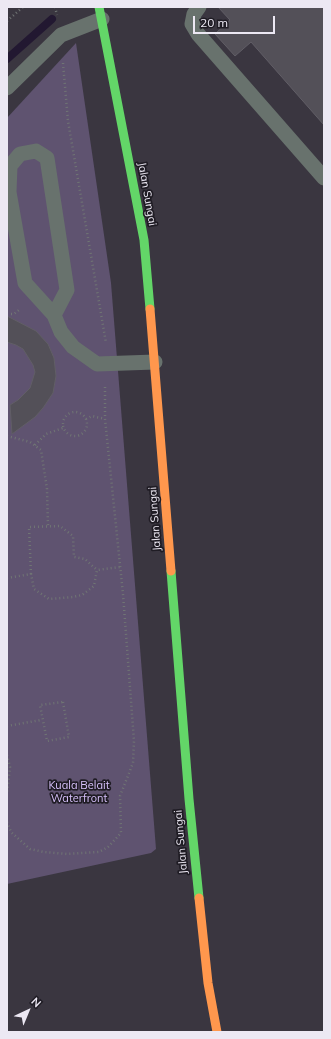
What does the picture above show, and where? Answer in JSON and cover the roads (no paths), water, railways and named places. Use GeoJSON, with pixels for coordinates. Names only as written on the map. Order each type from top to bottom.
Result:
{"type":"FeatureCollection","features":[{"type":"Feature","properties":{"kind":"main road","name":"Jalan Sungai"},"geometry":{"type":"LineString","coordinates":[[100,10],[144,240],[155,362],[189,807],[208,983],[217,1032]]}},
{"type":"Feature","properties":{"kind":"lane"},"geometry":{"type":"LineString","coordinates":[[199,7],[194,14],[192,24],[198,34],[324,178]]}},
{"type":"Feature","properties":{"kind":"lane"},"geometry":{"type":"LineString","coordinates":[[7,88],[61,35],[100,10]]}},
{"type":"Feature","properties":{"kind":"lane"},"geometry":{"type":"LineString","coordinates":[[54,315],[67,290],[47,158],[36,151],[20,154],[10,166],[9,192],[25,283],[54,315],[61,332],[73,347],[97,364],[155,362]]}},
{"type":"Feature","properties":{"kind":"waterway"},"geometry":{"type":"LineString","coordinates":[[7,59],[52,19]]}},
{"type":"Feature","properties":{"kind":"park label","name":"Kuala Belait Waterfront"},"geometry":{"type":"Point","coordinates":[79,792]}}]}
